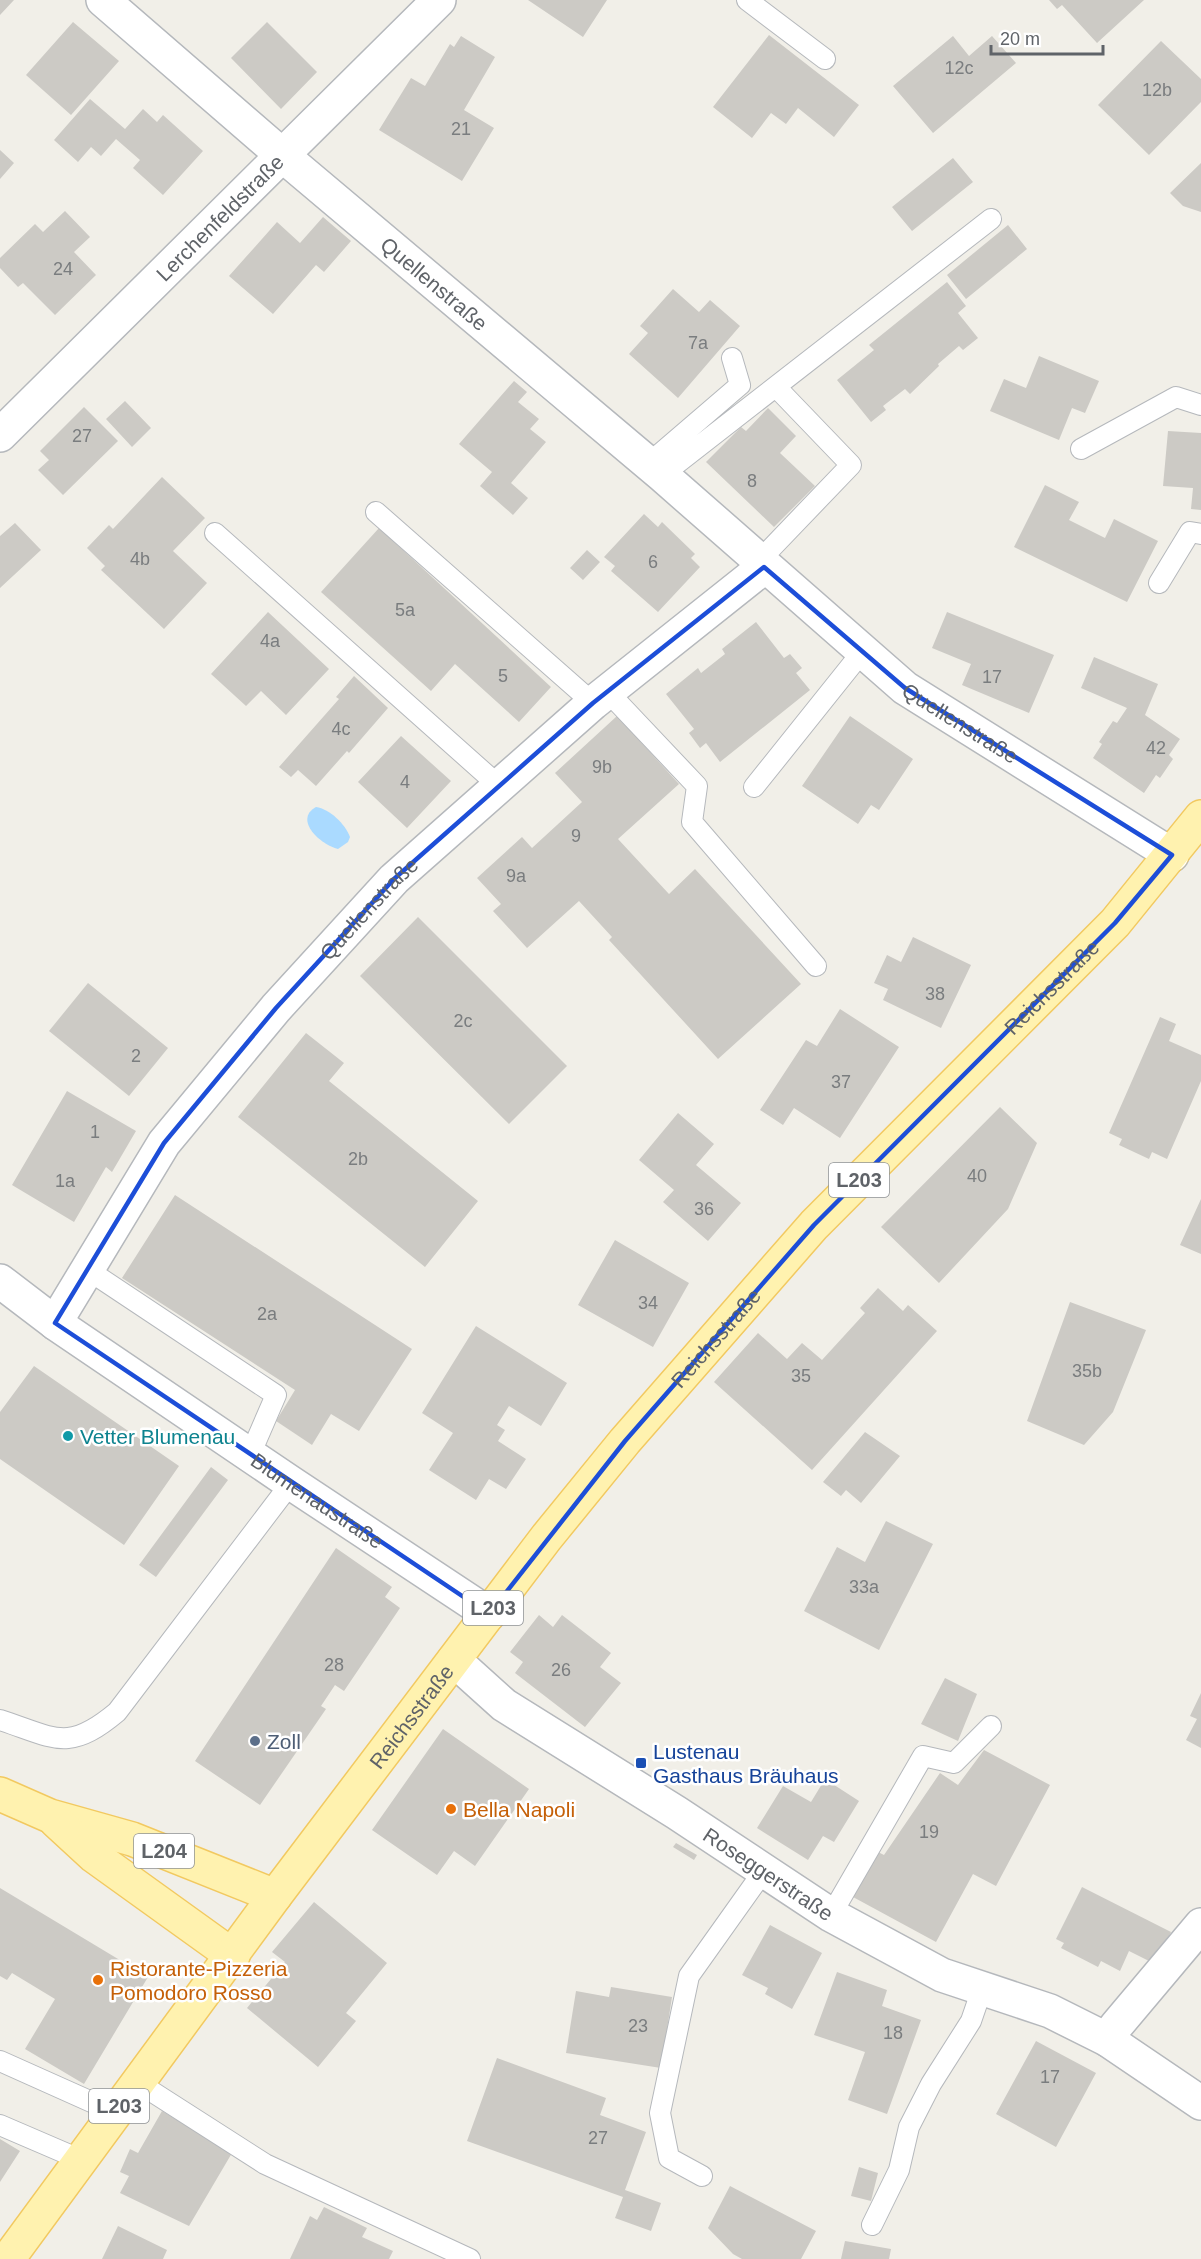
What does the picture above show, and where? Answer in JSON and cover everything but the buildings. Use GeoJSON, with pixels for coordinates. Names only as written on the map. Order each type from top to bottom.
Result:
{"type":"FeatureCollection","features":[{"type":"Feature","properties":{"kind":"main road","name":"Reichsstraße"},"geometry":{"type":"LineString","coordinates":[[8,2259],[79,2159],[275,1896],[489,1614],[625,1441],[814,1226],[1115,924],[1201,817]]}},
{"type":"Feature","properties":{"kind":"main road","name":"L204"},"geometry":{"type":"LineString","coordinates":[[0,1794],[50,1816],[132,1839],[275,1896]]}},
{"type":"Feature","properties":{"kind":"main road","name":"L204"},"geometry":{"type":"LineString","coordinates":[[50,1816],[94,1856],[232,1956]]}},
{"type":"Feature","properties":{"kind":"street","name":"Quellenstraße"},"geometry":{"type":"LineString","coordinates":[[104,0],[282,155],[655,469],[761,565],[905,688],[1172,855]]}},
{"type":"Feature","properties":{"kind":"street","name":"Lerchenfeldstraße"},"geometry":{"type":"LineString","coordinates":[[0,435],[439,0]]}},
{"type":"Feature","properties":{"kind":"street","name":"Quellenstraße"},"geometry":{"type":"LineString","coordinates":[[55,1323],[164,1143],[276,1008],[394,879],[600,697],[761,565]]}},
{"type":"Feature","properties":{"kind":"street","name":"Blumenaustraße"},"geometry":{"type":"LineString","coordinates":[[0,1281],[55,1323],[489,1614]]}},
{"type":"Feature","properties":{"kind":"street","name":"Roseggerstraße"},"geometry":{"type":"LineString","coordinates":[[454,1660],[504,1705],[676,1813],[762,1872],[831,1915],[942,1975],[1050,2011],[1108,2040],[1201,2103]]}},
{"type":"Feature","properties":{"kind":"street"},"geometry":{"type":"LineString","coordinates":[[1108,2040],[1116,2026],[1201,1925]]}},
{"type":"Feature","properties":{"kind":"lane"},"geometry":{"type":"LineString","coordinates":[[747,0],[825,59]]}},
{"type":"Feature","properties":{"kind":"lane"},"geometry":{"type":"LineString","coordinates":[[655,469],[776,387],[991,219]]}},
{"type":"Feature","properties":{"kind":"lane"},"geometry":{"type":"LineString","coordinates":[[655,469],[740,385],[732,358]]}},
{"type":"Feature","properties":{"kind":"lane"},"geometry":{"type":"LineString","coordinates":[[761,565],[851,465],[776,387]]}},
{"type":"Feature","properties":{"kind":"lane"},"geometry":{"type":"LineString","coordinates":[[1081,449],[1176,397],[1201,405]]}},
{"type":"Feature","properties":{"kind":"lane"},"geometry":{"type":"LineString","coordinates":[[376,512],[600,697],[697,786],[692,822],[816,966]]}},
{"type":"Feature","properties":{"kind":"lane"},"geometry":{"type":"LineString","coordinates":[[215,532],[498,785]]}},
{"type":"Feature","properties":{"kind":"lane"},"geometry":{"type":"LineString","coordinates":[[1160,582],[1190,532],[1201,534]]}},
{"type":"Feature","properties":{"kind":"lane"},"geometry":{"type":"LineString","coordinates":[[754,787],[862,652]]}},
{"type":"Feature","properties":{"kind":"lane"},"geometry":{"type":"LineString","coordinates":[[88,1270],[276,1395],[250,1455]]}},
{"type":"Feature","properties":{"kind":"lane"},"geometry":{"type":"LineString","coordinates":[[0,1720],[52,1739],[77,1738],[99,1726],[117,1712],[291,1483]]}},
{"type":"Feature","properties":{"kind":"lane"},"geometry":{"type":"LineString","coordinates":[[831,1915],[923,1756],[954,1763],[991,1725]]}},
{"type":"Feature","properties":{"kind":"lane"},"geometry":{"type":"LineString","coordinates":[[702,2176],[669,2158],[660,2113],[689,1976],[762,1872]]}},
{"type":"Feature","properties":{"kind":"lane"},"geometry":{"type":"LineString","coordinates":[[872,2225],[899,2170],[909,2127],[931,2084],[971,2021],[982,1989]]}},
{"type":"Feature","properties":{"kind":"lane"},"geometry":{"type":"LineString","coordinates":[[0,2061],[114,2112]]}},
{"type":"Feature","properties":{"kind":"lane"},"geometry":{"type":"LineString","coordinates":[[137,2082],[266,2164],[470,2259]]}},
{"type":"Feature","properties":{"kind":"lane"},"geometry":{"type":"LineString","coordinates":[[0,2125],[79,2159]]}},
{"type":"Feature","properties":{"kind":"highlighted area"},"geometry":{"type":"Polygon","coordinates":[[[764,567],[905,688],[1172,855],[1115,923],[814,1225],[625,1441],[489,1614],[55,1323],[164,1143],[276,1008],[394,879],[593,703],[764,567]]]}},
{"type":"Feature","properties":{"kind":"water"},"geometry":{"type":"Polygon","coordinates":[[[316,807],[332,814],[341,822],[350,837],[348,842],[338,849],[331,847],[312,831],[307,818],[316,807]]]}},
{"type":"Feature","properties":{"kind":"place","name":"Vetter Blumenau"},"geometry":{"type":"Point","coordinates":[68,1436]}},
{"type":"Feature","properties":{"kind":"place","name":"Zoll"},"geometry":{"type":"Point","coordinates":[255,1741]}},
{"type":"Feature","properties":{"kind":"place","name":"Lustenau Gasthaus Bräuhaus"},"geometry":{"type":"Point","coordinates":[641,1763]}},
{"type":"Feature","properties":{"kind":"place","name":"Bella Napoli"},"geometry":{"type":"Point","coordinates":[451,1809]}},
{"type":"Feature","properties":{"kind":"place","name":"Ristorante-Pizzeria Pomodoro Rosso"},"geometry":{"type":"Point","coordinates":[98,1980]}}]}
